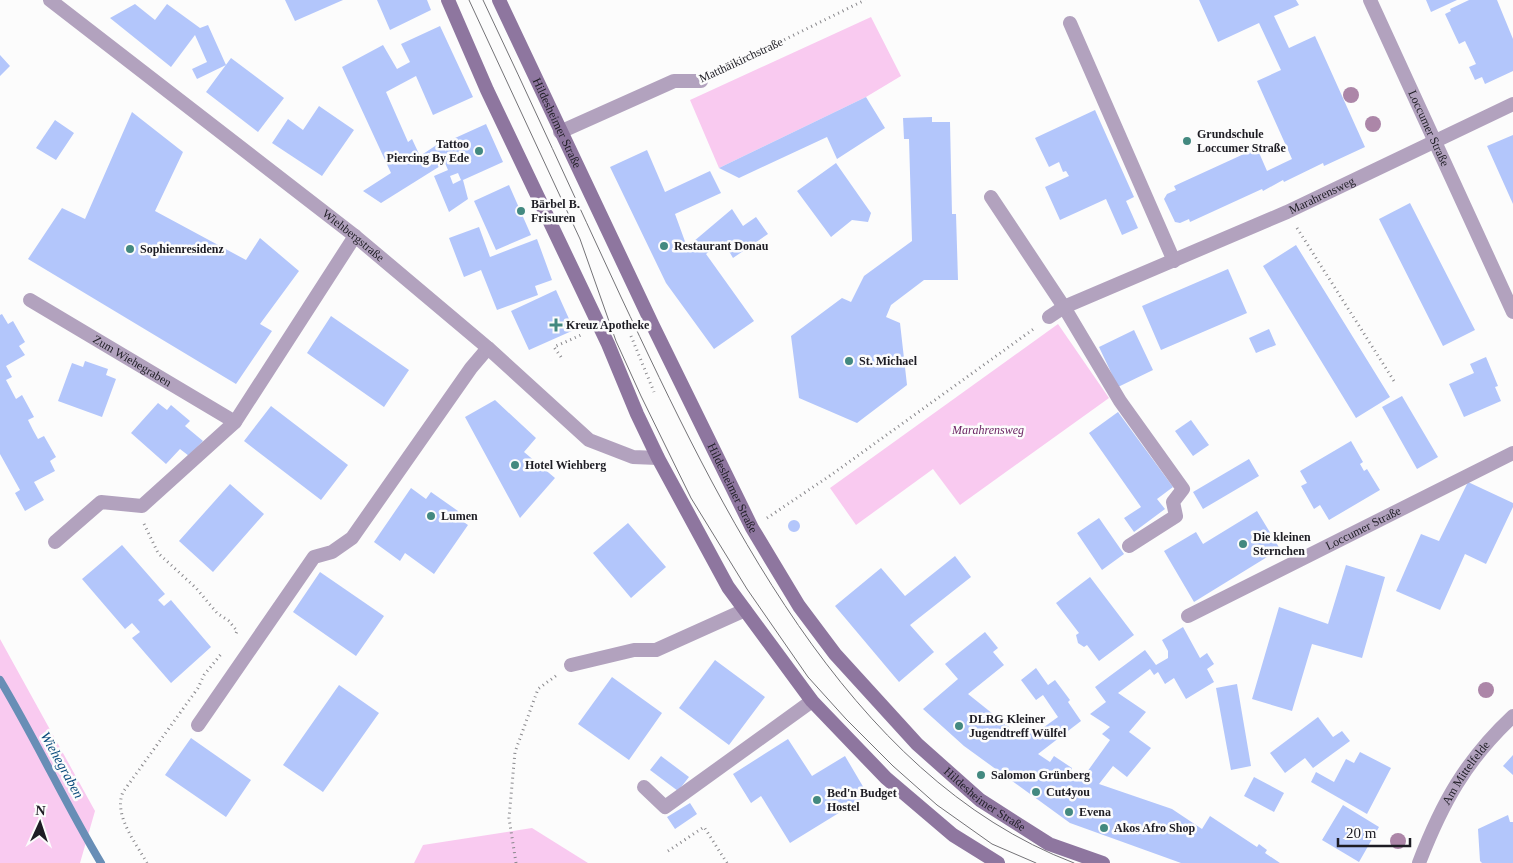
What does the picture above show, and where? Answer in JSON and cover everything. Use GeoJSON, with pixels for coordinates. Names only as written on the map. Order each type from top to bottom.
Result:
{"type":"FeatureCollection","features":[{"type":"Feature","properties":{"kind":"main road"},"geometry":{"type":"LineString","coordinates":[[448,0],[487,90],[608,344],[658,458],[728,587],[812,701],[886,778],[953,835],[998,863]]}},
{"type":"Feature","properties":{"kind":"main road","name":"Hildesheimer Straße"},"geometry":{"type":"LineString","coordinates":[[499,0],[560,132],[752,528],[799,606],[836,654],[917,744],[988,805],[1049,844],[1103,863]]}},
{"type":"Feature","properties":{"kind":"street","name":"Wiehbergstraße"},"geometry":{"type":"LineString","coordinates":[[50,0],[355,236],[488,348],[589,440],[633,457],[658,458]]}},
{"type":"Feature","properties":{"kind":"street","name":"Loccumer Straße"},"geometry":{"type":"LineString","coordinates":[[1370,0],[1513,312]]}},
{"type":"Feature","properties":{"kind":"street"},"geometry":{"type":"LineString","coordinates":[[1070,22],[1174,261]]}},
{"type":"Feature","properties":{"kind":"street","name":"Matthäikirchstraße"},"geometry":{"type":"LineString","coordinates":[[560,132],[674,81],[701,81]]}},
{"type":"Feature","properties":{"kind":"street","name":"Marahrensweg"},"geometry":{"type":"LineString","coordinates":[[1049,318],[1064,307],[1287,212],[1513,104]]}},
{"type":"Feature","properties":{"kind":"street"},"geometry":{"type":"LineString","coordinates":[[991,197],[1064,307],[1120,401],[1182,489],[1173,502],[1176,516],[1129,546]]}},
{"type":"Feature","properties":{"kind":"street"},"geometry":{"type":"LineString","coordinates":[[55,542],[100,502],[142,506],[235,422],[355,236]]}},
{"type":"Feature","properties":{"kind":"street","name":"Zum Wiehegraben"},"geometry":{"type":"LineString","coordinates":[[30,300],[235,422]]}},
{"type":"Feature","properties":{"kind":"street"},"geometry":{"type":"LineString","coordinates":[[198,725],[314,557],[332,552],[352,538],[471,368],[488,348]]}},
{"type":"Feature","properties":{"kind":"street","name":"Loccumer Straße"},"geometry":{"type":"LineString","coordinates":[[1188,616],[1513,453]]}},
{"type":"Feature","properties":{"kind":"street"},"geometry":{"type":"LineString","coordinates":[[570,665],[634,650],[656,650],[745,610]]}},
{"type":"Feature","properties":{"kind":"street"},"geometry":{"type":"LineString","coordinates":[[644,787],[666,807],[812,701]]}},
{"type":"Feature","properties":{"kind":"street","name":"Am Mittelfelde"},"geometry":{"type":"LineString","coordinates":[[1419,863],[1430,834],[1454,785],[1486,741],[1513,716]]}},
{"type":"Feature","properties":{"kind":"path","name":"Matthäikirchstraße"},"geometry":{"type":"LineString","coordinates":[[701,81],[865,0]]}},
{"type":"Feature","properties":{"kind":"path"},"geometry":{"type":"LineString","coordinates":[[1287,212],[1394,381]]}},
{"type":"Feature","properties":{"kind":"path"},"geometry":{"type":"LineString","coordinates":[[752,528],[831,475],[1049,318]]}},
{"type":"Feature","properties":{"kind":"path"},"geometry":{"type":"LineString","coordinates":[[561,357],[554,347],[581,335],[608,344],[653,326]]}},
{"type":"Feature","properties":{"kind":"path"},"geometry":{"type":"LineString","coordinates":[[630,336],[654,392]]}},
{"type":"Feature","properties":{"kind":"path"},"geometry":{"type":"LineString","coordinates":[[142,506],[144,528],[158,553],[196,588],[217,613],[229,621],[237,631],[232,640]]}},
{"type":"Feature","properties":{"kind":"path"},"geometry":{"type":"LineString","coordinates":[[147,863],[121,814],[120,800],[123,792],[198,688],[204,675],[224,651]]}},
{"type":"Feature","properties":{"kind":"path"},"geometry":{"type":"LineString","coordinates":[[516,863],[509,818],[515,752],[538,689],[570,665]]}},
{"type":"Feature","properties":{"kind":"path"},"geometry":{"type":"LineString","coordinates":[[668,851],[704,827],[727,863]]}},
{"type":"Feature","properties":{"kind":"green space"},"geometry":{"type":"Polygon","coordinates":[[[871,17],[901,76],[866,97],[719,168],[690,100],[871,17]]]}},
{"type":"Feature","properties":{"kind":"green space","name":"Marahrensweg"},"geometry":{"type":"Polygon","coordinates":[[[1058,324],[1109,398],[960,505],[933,469],[856,525],[830,488],[1058,324]]]}},
{"type":"Feature","properties":{"kind":"green space"},"geometry":{"type":"Polygon","coordinates":[[[0,639],[95,811],[80,863],[0,863],[0,639]]]}},
{"type":"Feature","properties":{"kind":"green space"},"geometry":{"type":"Polygon","coordinates":[[[532,828],[588,863],[414,863],[423,845],[532,828]]]}},
{"type":"Feature","properties":{"kind":"building"},"geometry":{"type":"Polygon","coordinates":[[[285,0],[343,0],[295,21],[285,0]]]}},
{"type":"Feature","properties":{"kind":"building"},"geometry":{"type":"Polygon","coordinates":[[[377,0],[427,0],[431,10],[390,30],[377,0]]]}},
{"type":"Feature","properties":{"kind":"building"},"geometry":{"type":"Polygon","coordinates":[[[1199,0],[1296,0],[1299,5],[1274,16],[1289,48],[1315,36],[1365,147],[1324,166],[1323,163],[1284,182],[1283,180],[1263,191],[1262,189],[1190,222],[1189,219],[1180,223],[1175,222],[1164,199],[1167,194],[1176,190],[1174,186],[1257,148],[1267,171],[1292,159],[1257,81],[1281,70],[1259,23],[1218,42],[1199,0]]]}},
{"type":"Feature","properties":{"kind":"building"},"geometry":{"type":"Polygon","coordinates":[[[1426,0],[1457,0],[1431,12],[1426,0]]]}},
{"type":"Feature","properties":{"kind":"building"},"geometry":{"type":"Polygon","coordinates":[[[1469,0],[1497,0],[1513,39],[1513,71],[1485,84],[1482,77],[1475,80],[1469,67],[1476,64],[1465,41],[1459,44],[1445,14],[1451,11],[1450,9],[1469,0]]]}},
{"type":"Feature","properties":{"kind":"building"},"geometry":{"type":"Polygon","coordinates":[[[135,4],[155,20],[167,4],[200,28],[208,25],[226,65],[197,79],[192,69],[207,62],[195,35],[171,67],[110,18],[135,4]]]}},
{"type":"Feature","properties":{"kind":"building"},"geometry":{"type":"Polygon","coordinates":[[[440,26],[473,97],[433,115],[416,76],[386,92],[408,142],[412,139],[420,156],[441,142],[446,152],[444,143],[486,124],[503,162],[463,180],[468,199],[449,212],[434,176],[448,170],[445,163],[381,203],[363,191],[391,173],[342,67],[383,45],[397,69],[410,62],[401,44],[440,26]],[[458,173],[450,176],[453,184],[461,180],[458,173]]]}},
{"type":"Feature","properties":{"kind":"building"},"geometry":{"type":"Polygon","coordinates":[[[0,55],[10,66],[0,76],[0,55]]]}},
{"type":"Feature","properties":{"kind":"building"},"geometry":{"type":"Polygon","coordinates":[[[231,58],[284,98],[258,132],[206,92],[231,58]]]}},
{"type":"Feature","properties":{"kind":"building"},"geometry":{"type":"Polygon","coordinates":[[[866,97],[885,128],[837,159],[827,137],[739,178],[719,168],[866,97]]]}},
{"type":"Feature","properties":{"kind":"building"},"geometry":{"type":"Polygon","coordinates":[[[319,106],[354,130],[322,176],[272,143],[288,119],[303,130],[319,106]]]}},
{"type":"Feature","properties":{"kind":"building"},"geometry":{"type":"Polygon","coordinates":[[[1095,110],[1134,197],[1126,201],[1138,228],[1122,235],[1106,199],[1060,220],[1045,187],[1069,176],[1066,171],[1063,172],[1059,162],[1049,167],[1035,138],[1095,110]]]}},
{"type":"Feature","properties":{"kind":"building","name":"Sophienresidenz"},"geometry":{"type":"Polygon","coordinates":[[[132,112],[183,152],[155,211],[246,260],[260,238],[299,271],[260,324],[272,331],[236,384],[28,259],[62,208],[85,219],[132,112]]]}},
{"type":"Feature","properties":{"kind":"building"},"geometry":{"type":"Polygon","coordinates":[[[932,117],[932,122],[950,122],[952,214],[956,214],[958,280],[924,280],[891,305],[886,317],[900,323],[907,385],[857,423],[799,398],[791,336],[842,298],[851,302],[864,276],[912,241],[909,139],[904,139],[903,118],[932,117]]]}},
{"type":"Feature","properties":{"kind":"building"},"geometry":{"type":"Polygon","coordinates":[[[55,120],[74,133],[56,160],[36,148],[55,120]]]}},
{"type":"Feature","properties":{"kind":"building"},"geometry":{"type":"Polygon","coordinates":[[[1513,135],[1513,204],[1487,146],[1513,135]]]}},
{"type":"Feature","properties":{"kind":"building"},"geometry":{"type":"Polygon","coordinates":[[[647,150],[665,192],[710,171],[721,193],[675,214],[687,247],[732,209],[743,226],[756,217],[768,234],[733,258],[723,241],[706,254],[754,321],[714,349],[666,283],[610,167],[647,150]]]}},
{"type":"Feature","properties":{"kind":"building"},"geometry":{"type":"Polygon","coordinates":[[[836,163],[871,213],[868,222],[852,220],[831,237],[797,191],[836,163]]]}},
{"type":"Feature","properties":{"kind":"building"},"geometry":{"type":"Polygon","coordinates":[[[509,185],[531,235],[496,250],[474,201],[509,185]]]}},
{"type":"Feature","properties":{"kind":"building"},"geometry":{"type":"Polygon","coordinates":[[[1410,203],[1475,330],[1443,346],[1379,219],[1410,203]]]}},
{"type":"Feature","properties":{"kind":"building"},"geometry":{"type":"Polygon","coordinates":[[[479,227],[490,257],[537,239],[552,280],[535,286],[538,295],[497,310],[481,270],[464,277],[449,238],[479,227]]]}},
{"type":"Feature","properties":{"kind":"building"},"geometry":{"type":"Polygon","coordinates":[[[1296,245],[1390,397],[1356,418],[1263,266],[1296,245]]]}},
{"type":"Feature","properties":{"kind":"building"},"geometry":{"type":"Polygon","coordinates":[[[1228,269],[1247,313],[1161,350],[1142,306],[1228,269]]]}},
{"type":"Feature","properties":{"kind":"building"},"geometry":{"type":"Polygon","coordinates":[[[556,290],[574,330],[529,350],[511,311],[556,290]]]}},
{"type":"Feature","properties":{"kind":"building"},"geometry":{"type":"Polygon","coordinates":[[[2,314],[8,324],[13,321],[25,342],[19,346],[25,355],[6,366],[12,377],[6,380],[16,399],[22,395],[34,417],[28,420],[38,439],[44,436],[56,457],[50,461],[55,471],[34,482],[44,500],[25,511],[15,493],[20,490],[0,454],[0,315],[2,314]]]}},
{"type":"Feature","properties":{"kind":"building"},"geometry":{"type":"Polygon","coordinates":[[[331,316],[409,370],[384,407],[307,353],[331,316]]]}},
{"type":"Feature","properties":{"kind":"building"},"geometry":{"type":"Polygon","coordinates":[[[1269,329],[1276,345],[1256,353],[1249,338],[1269,329]]]}},
{"type":"Feature","properties":{"kind":"building"},"geometry":{"type":"Polygon","coordinates":[[[1134,330],[1153,370],[1118,387],[1099,347],[1134,330]]]}},
{"type":"Feature","properties":{"kind":"building"},"geometry":{"type":"Polygon","coordinates":[[[1486,357],[1498,386],[1495,387],[1501,401],[1464,417],[1449,384],[1474,373],[1470,364],[1486,357]]]}},
{"type":"Feature","properties":{"kind":"building"},"geometry":{"type":"Polygon","coordinates":[[[85,361],[108,369],[106,375],[116,379],[102,417],[58,401],[72,363],[83,367],[85,361]]]}},
{"type":"Feature","properties":{"kind":"building"},"geometry":{"type":"Polygon","coordinates":[[[1402,396],[1438,457],[1417,469],[1382,407],[1402,396]]]}},
{"type":"Feature","properties":{"kind":"building","name":"Hotel Wiehberg"},"geometry":{"type":"Polygon","coordinates":[[[495,400],[536,438],[524,452],[555,478],[520,518],[465,417],[495,400]]]}},
{"type":"Feature","properties":{"kind":"building"},"geometry":{"type":"Polygon","coordinates":[[[158,403],[167,410],[171,405],[190,421],[185,426],[203,441],[189,456],[180,449],[166,464],[131,433],[158,403]]]}},
{"type":"Feature","properties":{"kind":"building"},"geometry":{"type":"Polygon","coordinates":[[[271,406],[348,465],[321,500],[244,441],[271,406]]]}},
{"type":"Feature","properties":{"kind":"building"},"geometry":{"type":"Polygon","coordinates":[[[1118,412],[1173,487],[1157,499],[1165,509],[1134,532],[1124,518],[1141,507],[1089,433],[1118,412]]]}},
{"type":"Feature","properties":{"kind":"building"},"geometry":{"type":"Polygon","coordinates":[[[1191,420],[1209,445],[1193,456],[1175,431],[1191,420]]]}},
{"type":"Feature","properties":{"kind":"building"},"geometry":{"type":"Polygon","coordinates":[[[1351,441],[1363,462],[1360,464],[1364,471],[1367,469],[1380,490],[1329,520],[1320,505],[1314,509],[1301,486],[1307,483],[1300,471],[1351,441]]]}},
{"type":"Feature","properties":{"kind":"building"},"geometry":{"type":"Polygon","coordinates":[[[1249,459],[1259,476],[1203,509],[1193,492],[1249,459]]]}},
{"type":"Feature","properties":{"kind":"building"},"geometry":{"type":"Polygon","coordinates":[[[1468,482],[1513,503],[1513,507],[1486,564],[1465,554],[1440,610],[1396,591],[1421,534],[1439,541],[1468,482]]]}},
{"type":"Feature","properties":{"kind":"building"},"geometry":{"type":"Polygon","coordinates":[[[230,484],[264,514],[213,572],[179,541],[230,484]]]}},
{"type":"Feature","properties":{"kind":"building"},"geometry":{"type":"Polygon","coordinates":[[[411,488],[426,499],[431,492],[458,511],[455,516],[468,525],[434,574],[405,553],[400,561],[374,542],[411,488]]]}},
{"type":"Feature","properties":{"kind":"building"},"geometry":{"type":"Polygon","coordinates":[[[1257,511],[1280,549],[1194,602],[1164,551],[1196,532],[1203,544],[1257,511]]]}},
{"type":"Feature","properties":{"kind":"building"},"geometry":{"type":"Polygon","coordinates":[[[1099,518],[1124,554],[1102,570],[1077,533],[1099,518]]]}},
{"type":"Feature","properties":{"kind":"building"},"geometry":{"type":"Polygon","coordinates":[[[792,520],[796,520],[800,526],[796,532],[792,532],[788,528],[788,524],[792,520]]]}},
{"type":"Feature","properties":{"kind":"building"},"geometry":{"type":"Polygon","coordinates":[[[628,523],[666,567],[631,598],[593,553],[628,523]]]}},
{"type":"Feature","properties":{"kind":"building"},"geometry":{"type":"Polygon","coordinates":[[[122,545],[165,594],[158,600],[164,606],[171,600],[211,647],[171,683],[132,638],[140,632],[132,623],[125,629],[82,579],[122,545]]]}},
{"type":"Feature","properties":{"kind":"building"},"geometry":{"type":"Polygon","coordinates":[[[955,556],[971,577],[910,625],[934,652],[899,682],[835,606],[881,568],[905,596],[955,556]]]}},
{"type":"Feature","properties":{"kind":"building"},"geometry":{"type":"Polygon","coordinates":[[[1346,565],[1385,577],[1362,658],[1312,644],[1292,711],[1252,699],[1279,607],[1328,624],[1346,565]]]}},
{"type":"Feature","properties":{"kind":"building"},"geometry":{"type":"Polygon","coordinates":[[[320,572],[384,616],[356,656],[293,612],[320,572]]]}},
{"type":"Feature","properties":{"kind":"building"},"geometry":{"type":"Polygon","coordinates":[[[1090,577],[1134,635],[1099,661],[1087,645],[1084,647],[1078,643],[1076,635],[1079,633],[1056,603],[1090,577]]]}},
{"type":"Feature","properties":{"kind":"building"},"geometry":{"type":"Polygon","coordinates":[[[1183,627],[1200,658],[1207,653],[1214,664],[1207,669],[1214,682],[1186,699],[1174,678],[1165,684],[1158,672],[1154,675],[1150,669],[1118,693],[1146,712],[1129,732],[1151,748],[1127,777],[1113,766],[1099,784],[1172,809],[1202,829],[1210,816],[1257,847],[1259,844],[1267,850],[1265,853],[1280,863],[1181,863],[1070,823],[964,746],[923,709],[958,679],[945,664],[985,632],[998,648],[993,652],[1004,665],[968,694],[993,714],[999,714],[1004,719],[1003,722],[1015,732],[1018,730],[1022,735],[1028,730],[1033,735],[1058,717],[1043,695],[1036,700],[1021,680],[1036,668],[1048,685],[1055,680],[1070,700],[1068,702],[1081,721],[1038,754],[1050,762],[1054,756],[1072,768],[1070,774],[1077,780],[1082,779],[1110,740],[1102,734],[1110,727],[1090,714],[1106,702],[1095,687],[1145,650],[1156,665],[1168,658],[1168,651],[1162,640],[1183,627]]]}},
{"type":"Feature","properties":{"kind":"building"},"geometry":{"type":"Polygon","coordinates":[[[715,660],[765,697],[729,745],[679,708],[715,660]]]}},
{"type":"Feature","properties":{"kind":"building"},"geometry":{"type":"Polygon","coordinates":[[[612,677],[662,713],[629,760],[578,724],[612,677]]]}},
{"type":"Feature","properties":{"kind":"building"},"geometry":{"type":"Polygon","coordinates":[[[1237,684],[1251,766],[1231,770],[1216,688],[1237,684]]]}},
{"type":"Feature","properties":{"kind":"building"},"geometry":{"type":"Polygon","coordinates":[[[339,685],[379,713],[323,792],[283,765],[339,685]]]}},
{"type":"Feature","properties":{"kind":"building"},"geometry":{"type":"Polygon","coordinates":[[[1318,717],[1333,737],[1342,731],[1350,741],[1313,768],[1305,758],[1285,773],[1270,753],[1318,717]]]}},
{"type":"Feature","properties":{"kind":"building"},"geometry":{"type":"Polygon","coordinates":[[[191,738],[251,780],[226,817],[165,775],[191,738]]]}},
{"type":"Feature","properties":{"kind":"building"},"geometry":{"type":"Polygon","coordinates":[[[788,739],[812,776],[845,756],[868,795],[790,843],[761,796],[751,803],[733,774],[788,739]]]}},
{"type":"Feature","properties":{"kind":"building"},"geometry":{"type":"Polygon","coordinates":[[[1360,752],[1391,768],[1367,814],[1311,782],[1316,772],[1334,782],[1346,759],[1354,763],[1360,752]]]}},
{"type":"Feature","properties":{"kind":"building"},"geometry":{"type":"Polygon","coordinates":[[[1513,755],[1513,775],[1503,766],[1513,755]]]}},
{"type":"Feature","properties":{"kind":"building"},"geometry":{"type":"Polygon","coordinates":[[[661,756],[689,777],[678,791],[650,770],[661,756]]]}},
{"type":"Feature","properties":{"kind":"building"},"geometry":{"type":"Polygon","coordinates":[[[1254,777],[1284,793],[1274,812],[1244,796],[1254,777]]]}},
{"type":"Feature","properties":{"kind":"building"},"geometry":{"type":"Polygon","coordinates":[[[690,803],[697,814],[675,829],[667,817],[690,803]]]}},
{"type":"Feature","properties":{"kind":"building"},"geometry":{"type":"Polygon","coordinates":[[[1343,805],[1379,827],[1359,862],[1322,840],[1343,805]]]}},
{"type":"Feature","properties":{"kind":"building"},"geometry":{"type":"Polygon","coordinates":[[[1508,815],[1510,822],[1513,822],[1513,863],[1482,863],[1480,861],[1478,829],[1508,815]]]}},
{"type":"Feature","properties":{"kind":"waterway","name":"Wiehegraben"},"geometry":{"type":"LineString","coordinates":[[0,680],[101,863]]}},
{"type":"Feature","properties":{"kind":"tram line"},"geometry":{"type":"LineString","coordinates":[[469,0],[580,239],[616,341],[641,396],[691,498],[747,589],[808,677],[846,719],[893,766],[937,805],[992,844],[1036,863]]}},
{"type":"Feature","properties":{"kind":"tram line"},"geometry":{"type":"LineString","coordinates":[[483,0],[621,297],[701,461],[747,545],[798,625],[856,701],[920,767],[993,822],[1074,863]]}},
{"type":"Feature","properties":{"kind":"place","name":"Grundschule Loccumer Straße"},"geometry":{"type":"Point","coordinates":[1187,141]}},
{"type":"Feature","properties":{"kind":"place","name":"Tattoo Piercing By Ede"},"geometry":{"type":"Point","coordinates":[479,151]}},
{"type":"Feature","properties":{"kind":"place","name":"Bärbel B. Frisuren"},"geometry":{"type":"Point","coordinates":[521,211]}},
{"type":"Feature","properties":{"kind":"place","name":"Restaurant Donau"},"geometry":{"type":"Point","coordinates":[664,246]}},
{"type":"Feature","properties":{"kind":"place","name":"Sophienresidenz"},"geometry":{"type":"Point","coordinates":[130,249]}},
{"type":"Feature","properties":{"kind":"place","name":"Kreuz Apotheke"},"geometry":{"type":"Point","coordinates":[556,325]}},
{"type":"Feature","properties":{"kind":"place","name":"St. Michael"},"geometry":{"type":"Point","coordinates":[849,361]}},
{"type":"Feature","properties":{"kind":"place","name":"Hotel Wiehberg"},"geometry":{"type":"Point","coordinates":[515,465]}},
{"type":"Feature","properties":{"kind":"place","name":"Lumen"},"geometry":{"type":"Point","coordinates":[431,516]}},
{"type":"Feature","properties":{"kind":"place","name":"Die kleinen Sternchen"},"geometry":{"type":"Point","coordinates":[1243,544]}},
{"type":"Feature","properties":{"kind":"place","name":"DLRG Kleiner Jugendtreff Wülfel"},"geometry":{"type":"Point","coordinates":[959,726]}},
{"type":"Feature","properties":{"kind":"place","name":"Salomon Grünberg"},"geometry":{"type":"Point","coordinates":[981,775]}},
{"type":"Feature","properties":{"kind":"place","name":"Cut4you"},"geometry":{"type":"Point","coordinates":[1036,792]}},
{"type":"Feature","properties":{"kind":"place","name":"Bed'n Budget Hostel"},"geometry":{"type":"Point","coordinates":[817,800]}},
{"type":"Feature","properties":{"kind":"place","name":"Evena"},"geometry":{"type":"Point","coordinates":[1069,812]}},
{"type":"Feature","properties":{"kind":"place","name":"Akos Afro Shop"},"geometry":{"type":"Point","coordinates":[1104,828]}}]}
